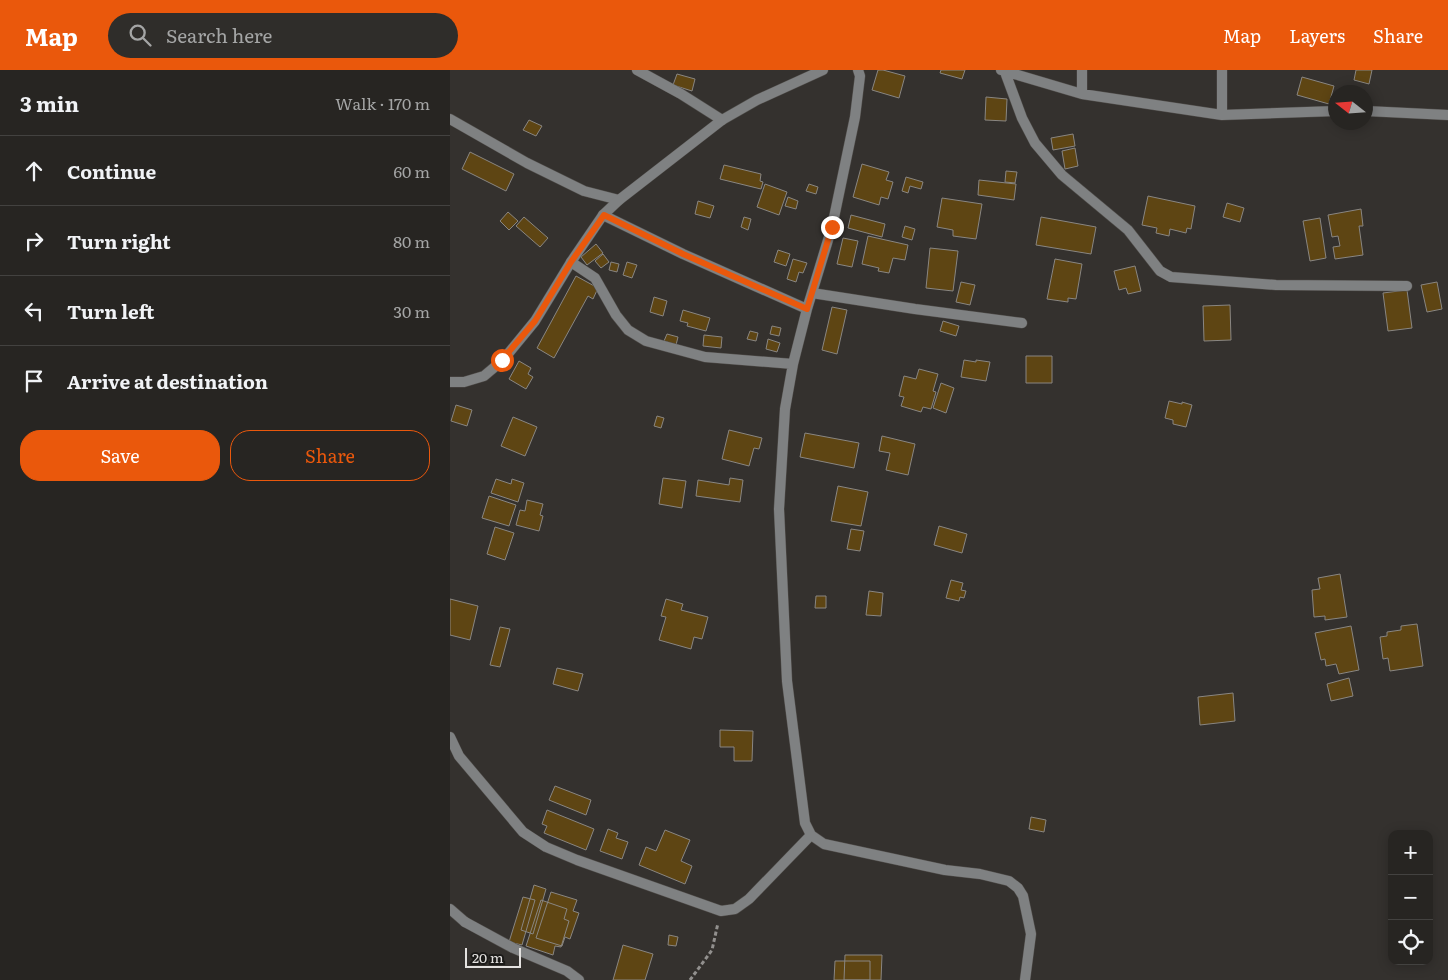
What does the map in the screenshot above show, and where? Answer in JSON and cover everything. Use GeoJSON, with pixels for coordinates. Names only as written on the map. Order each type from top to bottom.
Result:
{"type":"FeatureCollection","features":[{"type":"Feature","properties":{"kind":"street"},"geometry":{"type":"LineString","coordinates":[[637,70],[681,94],[722,120]]}},
{"type":"Feature","properties":{"kind":"street"},"geometry":{"type":"LineString","coordinates":[[450,382],[464,382],[484,376],[502,360],[535,321],[571,262],[604,215],[619,200],[722,120],[757,100],[823,70]]}},
{"type":"Feature","properties":{"kind":"street"},"geometry":{"type":"LineString","coordinates":[[858,70],[860,76],[855,117],[832,227],[807,309],[785,409],[780,509],[787,681],[805,823],[811,836],[824,844],[945,870],[980,874],[1009,881],[1018,888],[1023,896],[1031,934],[1025,980]]}},
{"type":"Feature","properties":{"kind":"street"},"geometry":{"type":"LineString","coordinates":[[1082,70],[1082,94]]}},
{"type":"Feature","properties":{"kind":"street"},"geometry":{"type":"LineString","coordinates":[[1222,70],[1222,115]]}},
{"type":"Feature","properties":{"kind":"street"},"geometry":{"type":"LineString","coordinates":[[1002,71],[1082,94],[1222,115],[1328,111]]}},
{"type":"Feature","properties":{"kind":"street"},"geometry":{"type":"LineString","coordinates":[[1002,71],[1035,143],[1062,175],[1128,230],[1160,271],[1171,277],[1276,285],[1407,286]]}},
{"type":"Feature","properties":{"kind":"street"},"geometry":{"type":"LineString","coordinates":[[1373,112],[1448,114]]}},
{"type":"Feature","properties":{"kind":"street"},"geometry":{"type":"LineString","coordinates":[[450,119],[527,163],[584,191],[619,200]]}},
{"type":"Feature","properties":{"kind":"street"},"geometry":{"type":"LineString","coordinates":[[604,215],[683,254],[807,309]]}},
{"type":"Feature","properties":{"kind":"street"},"geometry":{"type":"LineString","coordinates":[[571,262],[595,278],[616,315],[628,330],[646,342],[705,357],[794,364]]}},
{"type":"Feature","properties":{"kind":"street"},"geometry":{"type":"LineString","coordinates":[[812,294],[1022,323]]}},
{"type":"Feature","properties":{"kind":"street"},"geometry":{"type":"LineString","coordinates":[[450,737],[459,756],[523,832],[546,848],[721,911],[735,909],[749,899],[811,836]]}},
{"type":"Feature","properties":{"kind":"street"},"geometry":{"type":"LineString","coordinates":[[450,909],[464,922],[514,948],[567,971],[579,980]]}},
{"type":"Feature","properties":{"kind":"path"},"geometry":{"type":"LineString","coordinates":[[690,980],[712,950],[721,911]]}},
{"type":"Feature","properties":{"kind":"building"},"geometry":{"type":"Polygon","coordinates":[[[878,70],[905,76],[899,98],[872,90],[878,70]]]}},
{"type":"Feature","properties":{"kind":"building"},"geometry":{"type":"Polygon","coordinates":[[[941,70],[965,70],[962,79],[940,73],[941,70]]]}},
{"type":"Feature","properties":{"kind":"building"},"geometry":{"type":"Polygon","coordinates":[[[1356,70],[1372,70],[1369,84],[1354,80],[1356,70]]]}},
{"type":"Feature","properties":{"kind":"building"},"geometry":{"type":"Polygon","coordinates":[[[677,74],[695,79],[692,91],[673,85],[677,74]]]}},
{"type":"Feature","properties":{"kind":"building"},"geometry":{"type":"Polygon","coordinates":[[[1302,77],[1330,85],[1328,85],[1328,104],[1297,95],[1302,77]]]}},
{"type":"Feature","properties":{"kind":"building"},"geometry":{"type":"Polygon","coordinates":[[[986,97],[1007,99],[1006,121],[985,120],[986,97]]]}},
{"type":"Feature","properties":{"kind":"building"},"geometry":{"type":"Polygon","coordinates":[[[529,120],[542,126],[536,136],[523,130],[529,120]]]}},
{"type":"Feature","properties":{"kind":"building"},"geometry":{"type":"Polygon","coordinates":[[[1073,134],[1075,146],[1053,150],[1051,138],[1073,134]]]}},
{"type":"Feature","properties":{"kind":"building"},"geometry":{"type":"Polygon","coordinates":[[[1075,148],[1078,166],[1065,169],[1062,151],[1075,148]]]}},
{"type":"Feature","properties":{"kind":"building"},"geometry":{"type":"Polygon","coordinates":[[[470,152],[514,174],[506,191],[462,169],[470,152]]]}},
{"type":"Feature","properties":{"kind":"building"},"geometry":{"type":"Polygon","coordinates":[[[862,164],[889,172],[886,180],[893,182],[888,199],[881,197],[879,205],[853,197],[862,164]]]}},
{"type":"Feature","properties":{"kind":"building"},"geometry":{"type":"Polygon","coordinates":[[[724,165],[761,174],[760,181],[763,182],[761,189],[720,179],[724,165]]]}},
{"type":"Feature","properties":{"kind":"building"},"geometry":{"type":"Polygon","coordinates":[[[1006,171],[1017,172],[1015,183],[1005,182],[1006,171]]]}},
{"type":"Feature","properties":{"kind":"building"},"geometry":{"type":"Polygon","coordinates":[[[906,177],[923,182],[921,189],[910,186],[908,193],[902,191],[906,177]]]}},
{"type":"Feature","properties":{"kind":"building"},"geometry":{"type":"Polygon","coordinates":[[[979,180],[1016,184],[1014,200],[978,195],[979,180]]]}},
{"type":"Feature","properties":{"kind":"building"},"geometry":{"type":"Polygon","coordinates":[[[765,184],[787,192],[779,215],[757,207],[765,184]]]}},
{"type":"Feature","properties":{"kind":"building"},"geometry":{"type":"Polygon","coordinates":[[[809,184],[818,187],[816,194],[806,191],[809,184]]]}},
{"type":"Feature","properties":{"kind":"building"},"geometry":{"type":"Polygon","coordinates":[[[1148,196],[1195,206],[1191,229],[1187,228],[1186,233],[1170,229],[1169,236],[1156,233],[1157,228],[1142,225],[1148,196]]]}},
{"type":"Feature","properties":{"kind":"building"},"geometry":{"type":"Polygon","coordinates":[[[788,197],[798,201],[796,209],[785,206],[788,197]]]}},
{"type":"Feature","properties":{"kind":"building"},"geometry":{"type":"Polygon","coordinates":[[[942,198],[982,204],[976,239],[953,236],[953,230],[937,227],[942,198]]]}},
{"type":"Feature","properties":{"kind":"building"},"geometry":{"type":"Polygon","coordinates":[[[698,201],[714,206],[710,218],[695,214],[698,201]]]}},
{"type":"Feature","properties":{"kind":"building"},"geometry":{"type":"Polygon","coordinates":[[[1227,203],[1244,208],[1240,222],[1223,217],[1227,203]]]}},
{"type":"Feature","properties":{"kind":"building"},"geometry":{"type":"Polygon","coordinates":[[[1361,209],[1363,226],[1359,226],[1363,255],[1335,259],[1333,247],[1340,246],[1338,236],[1332,237],[1328,215],[1361,209]]]}},
{"type":"Feature","properties":{"kind":"building"},"geometry":{"type":"Polygon","coordinates":[[[508,212],[518,221],[509,230],[500,221],[508,212]]]}},
{"type":"Feature","properties":{"kind":"building"},"geometry":{"type":"Polygon","coordinates":[[[851,215],[885,224],[882,237],[848,228],[851,215]]]}},
{"type":"Feature","properties":{"kind":"building"},"geometry":{"type":"Polygon","coordinates":[[[524,217],[548,238],[540,247],[516,226],[524,217]]]}},
{"type":"Feature","properties":{"kind":"building"},"geometry":{"type":"Polygon","coordinates":[[[744,217],[751,219],[748,230],[741,227],[744,217]]]}},
{"type":"Feature","properties":{"kind":"building"},"geometry":{"type":"Polygon","coordinates":[[[1041,217],[1096,227],[1091,254],[1036,245],[1041,217]]]}},
{"type":"Feature","properties":{"kind":"building"},"geometry":{"type":"Polygon","coordinates":[[[1320,218],[1326,258],[1310,261],[1303,221],[1320,218]]]}},
{"type":"Feature","properties":{"kind":"building"},"geometry":{"type":"Polygon","coordinates":[[[905,226],[915,229],[912,240],[902,237],[905,226]]]}},
{"type":"Feature","properties":{"kind":"building"},"geometry":{"type":"Polygon","coordinates":[[[868,236],[908,245],[905,260],[893,258],[889,273],[878,271],[879,268],[862,264],[868,236]]]}},
{"type":"Feature","properties":{"kind":"building"},"geometry":{"type":"Polygon","coordinates":[[[843,238],[858,241],[852,267],[837,264],[843,238]]]}},
{"type":"Feature","properties":{"kind":"building"},"geometry":{"type":"Polygon","coordinates":[[[596,244],[603,253],[587,265],[581,257],[596,244]]]}},
{"type":"Feature","properties":{"kind":"building"},"geometry":{"type":"Polygon","coordinates":[[[930,248],[958,251],[953,291],[926,288],[930,248]]]}},
{"type":"Feature","properties":{"kind":"building"},"geometry":{"type":"Polygon","coordinates":[[[778,250],[790,254],[786,266],[774,262],[778,250]]]}},
{"type":"Feature","properties":{"kind":"building"},"geometry":{"type":"Polygon","coordinates":[[[603,254],[609,262],[601,268],[595,261],[603,254]]]}},
{"type":"Feature","properties":{"kind":"building"},"geometry":{"type":"Polygon","coordinates":[[[793,259],[807,263],[803,273],[799,272],[796,282],[787,279],[793,259]]]}},
{"type":"Feature","properties":{"kind":"building"},"geometry":{"type":"Polygon","coordinates":[[[1055,259],[1082,264],[1076,299],[1068,298],[1068,302],[1047,299],[1055,259]]]}},
{"type":"Feature","properties":{"kind":"building"},"geometry":{"type":"Polygon","coordinates":[[[611,262],[619,264],[617,272],[609,270],[611,262]]]}},
{"type":"Feature","properties":{"kind":"building"},"geometry":{"type":"Polygon","coordinates":[[[627,262],[637,265],[632,278],[623,275],[627,262]]]}},
{"type":"Feature","properties":{"kind":"building"},"geometry":{"type":"Polygon","coordinates":[[[1135,266],[1141,291],[1128,294],[1126,288],[1119,290],[1114,271],[1135,266]]]}},
{"type":"Feature","properties":{"kind":"building"},"geometry":{"type":"Polygon","coordinates":[[[576,276],[598,288],[593,299],[588,296],[554,358],[537,348],[576,276]]]}},
{"type":"Feature","properties":{"kind":"building"},"geometry":{"type":"Polygon","coordinates":[[[961,282],[975,285],[970,305],[956,302],[961,282]]]}},
{"type":"Feature","properties":{"kind":"building"},"geometry":{"type":"Polygon","coordinates":[[[1437,282],[1442,309],[1427,312],[1421,285],[1437,282]]]}},
{"type":"Feature","properties":{"kind":"building"},"geometry":{"type":"Polygon","coordinates":[[[1407,290],[1412,328],[1388,331],[1383,293],[1407,290]]]}},
{"type":"Feature","properties":{"kind":"building"},"geometry":{"type":"Polygon","coordinates":[[[654,297],[667,301],[663,316],[650,312],[654,297]]]}},
{"type":"Feature","properties":{"kind":"building"},"geometry":{"type":"Polygon","coordinates":[[[1230,305],[1231,340],[1204,341],[1203,306],[1230,305]]]}},
{"type":"Feature","properties":{"kind":"building"},"geometry":{"type":"Polygon","coordinates":[[[832,307],[847,310],[837,354],[822,350],[832,307]]]}},
{"type":"Feature","properties":{"kind":"building"},"geometry":{"type":"Polygon","coordinates":[[[683,310],[710,318],[706,331],[687,326],[688,323],[680,321],[683,310]]]}},
{"type":"Feature","properties":{"kind":"building"},"geometry":{"type":"Polygon","coordinates":[[[943,321],[959,326],[956,336],[940,331],[943,321]]]}},
{"type":"Feature","properties":{"kind":"building"},"geometry":{"type":"Polygon","coordinates":[[[772,326],[781,328],[779,336],[770,334],[772,326]]]}},
{"type":"Feature","properties":{"kind":"building"},"geometry":{"type":"Polygon","coordinates":[[[750,331],[758,333],[756,341],[747,339],[750,331]]]}},
{"type":"Feature","properties":{"kind":"building"},"geometry":{"type":"Polygon","coordinates":[[[667,334],[678,337],[676,345],[664,341],[667,334]]]}},
{"type":"Feature","properties":{"kind":"building"},"geometry":{"type":"Polygon","coordinates":[[[704,335],[722,337],[721,348],[703,346],[704,335]]]}},
{"type":"Feature","properties":{"kind":"building"},"geometry":{"type":"Polygon","coordinates":[[[768,339],[780,343],[777,352],[766,349],[768,339]]]}},
{"type":"Feature","properties":{"kind":"building"},"geometry":{"type":"Polygon","coordinates":[[[1026,356],[1052,356],[1052,383],[1026,383],[1026,356]]]}},
{"type":"Feature","properties":{"kind":"building"},"geometry":{"type":"Polygon","coordinates":[[[964,360],[990,362],[986,381],[961,377],[964,360]]]}},
{"type":"Feature","properties":{"kind":"building"},"geometry":{"type":"Polygon","coordinates":[[[519,361],[531,368],[528,374],[533,377],[526,389],[509,379],[519,361]]]}},
{"type":"Feature","properties":{"kind":"building"},"geometry":{"type":"Polygon","coordinates":[[[919,369],[938,374],[933,391],[936,392],[931,409],[923,407],[921,412],[901,406],[904,397],[899,396],[904,376],[916,379],[919,369]]]}},
{"type":"Feature","properties":{"kind":"building"},"geometry":{"type":"Polygon","coordinates":[[[941,383],[954,388],[946,413],[933,408],[941,383]]]}},
{"type":"Feature","properties":{"kind":"building"},"geometry":{"type":"Polygon","coordinates":[[[1169,401],[1192,405],[1186,427],[1173,424],[1173,420],[1165,418],[1169,401]]]}},
{"type":"Feature","properties":{"kind":"building"},"geometry":{"type":"Polygon","coordinates":[[[456,405],[472,410],[467,426],[451,421],[456,405]]]}},
{"type":"Feature","properties":{"kind":"building"},"geometry":{"type":"Polygon","coordinates":[[[657,416],[664,418],[661,428],[654,426],[657,416]]]}},
{"type":"Feature","properties":{"kind":"building"},"geometry":{"type":"Polygon","coordinates":[[[513,417],[537,427],[525,456],[501,446],[513,417]]]}},
{"type":"Feature","properties":{"kind":"building"},"geometry":{"type":"Polygon","coordinates":[[[729,430],[762,438],[759,449],[754,448],[749,466],[722,459],[729,430]]]}},
{"type":"Feature","properties":{"kind":"building"},"geometry":{"type":"Polygon","coordinates":[[[805,433],[859,443],[854,468],[800,457],[805,433]]]}},
{"type":"Feature","properties":{"kind":"building"},"geometry":{"type":"Polygon","coordinates":[[[882,436],[915,444],[908,475],[886,470],[890,453],[879,451],[882,436]]]}},
{"type":"Feature","properties":{"kind":"building"},"geometry":{"type":"Polygon","coordinates":[[[663,478],[686,481],[682,508],[659,504],[663,478]]]}},
{"type":"Feature","properties":{"kind":"building"},"geometry":{"type":"Polygon","coordinates":[[[730,478],[743,480],[740,502],[696,496],[698,480],[729,485],[730,478]]]}},
{"type":"Feature","properties":{"kind":"building"},"geometry":{"type":"Polygon","coordinates":[[[496,479],[511,484],[512,479],[524,483],[518,502],[491,493],[496,479]]]}},
{"type":"Feature","properties":{"kind":"building"},"geometry":{"type":"Polygon","coordinates":[[[838,486],[868,492],[861,526],[831,521],[838,486]]]}},
{"type":"Feature","properties":{"kind":"building"},"geometry":{"type":"Polygon","coordinates":[[[489,496],[516,505],[509,526],[482,518],[489,496]]]}},
{"type":"Feature","properties":{"kind":"building"},"geometry":{"type":"Polygon","coordinates":[[[527,500],[543,504],[540,515],[543,516],[539,531],[516,525],[520,510],[525,511],[527,500]]]}},
{"type":"Feature","properties":{"kind":"building"},"geometry":{"type":"Polygon","coordinates":[[[939,526],[967,534],[962,553],[934,545],[939,526]]]}},
{"type":"Feature","properties":{"kind":"building"},"geometry":{"type":"Polygon","coordinates":[[[495,527],[514,533],[505,560],[487,554],[495,527]]]}},
{"type":"Feature","properties":{"kind":"building"},"geometry":{"type":"Polygon","coordinates":[[[851,529],[864,531],[860,551],[847,549],[851,529]]]}},
{"type":"Feature","properties":{"kind":"building"},"geometry":{"type":"Polygon","coordinates":[[[1340,574],[1347,617],[1325,620],[1325,616],[1314,617],[1312,590],[1320,589],[1318,578],[1340,574]]]}},
{"type":"Feature","properties":{"kind":"building"},"geometry":{"type":"Polygon","coordinates":[[[951,580],[963,583],[961,590],[966,591],[964,598],[960,597],[959,601],[946,598],[951,580]]]}},
{"type":"Feature","properties":{"kind":"building"},"geometry":{"type":"Polygon","coordinates":[[[869,591],[883,593],[881,616],[866,615],[869,591]]]}},
{"type":"Feature","properties":{"kind":"building"},"geometry":{"type":"Polygon","coordinates":[[[816,596],[826,596],[826,608],[815,608],[816,596]]]}},
{"type":"Feature","properties":{"kind":"building"},"geometry":{"type":"Polygon","coordinates":[[[450,599],[478,606],[470,640],[450,635],[450,599]]]}},
{"type":"Feature","properties":{"kind":"building"},"geometry":{"type":"Polygon","coordinates":[[[666,599],[683,604],[681,610],[708,617],[702,639],[694,637],[691,649],[659,640],[666,617],[661,616],[666,599]]]}},
{"type":"Feature","properties":{"kind":"building"},"geometry":{"type":"Polygon","coordinates":[[[1417,624],[1423,666],[1390,671],[1388,658],[1383,659],[1380,637],[1387,636],[1387,632],[1401,630],[1401,626],[1417,624]]]}},
{"type":"Feature","properties":{"kind":"building"},"geometry":{"type":"Polygon","coordinates":[[[1351,626],[1359,670],[1339,674],[1336,664],[1326,666],[1325,659],[1321,660],[1315,633],[1351,626]]]}},
{"type":"Feature","properties":{"kind":"building"},"geometry":{"type":"Polygon","coordinates":[[[500,627],[510,629],[500,667],[490,665],[500,627]]]}},
{"type":"Feature","properties":{"kind":"building"},"geometry":{"type":"Polygon","coordinates":[[[557,668],[583,674],[578,691],[553,684],[557,668]]]}},
{"type":"Feature","properties":{"kind":"building"},"geometry":{"type":"Polygon","coordinates":[[[1349,678],[1353,696],[1331,701],[1327,684],[1349,678]]]}},
{"type":"Feature","properties":{"kind":"building"},"geometry":{"type":"Polygon","coordinates":[[[1233,693],[1235,721],[1200,725],[1198,697],[1233,693]]]}},
{"type":"Feature","properties":{"kind":"building"},"geometry":{"type":"Polygon","coordinates":[[[720,730],[753,731],[752,761],[734,761],[734,747],[720,747],[720,730]]]}},
{"type":"Feature","properties":{"kind":"building"},"geometry":{"type":"Polygon","coordinates":[[[555,786],[591,800],[586,815],[549,800],[555,786]]]}},
{"type":"Feature","properties":{"kind":"building"},"geometry":{"type":"Polygon","coordinates":[[[547,810],[594,829],[586,850],[544,833],[547,826],[542,824],[547,810]]]}},
{"type":"Feature","properties":{"kind":"building"},"geometry":{"type":"Polygon","coordinates":[[[1031,817],[1046,820],[1044,832],[1029,829],[1031,817]]]}},
{"type":"Feature","properties":{"kind":"building"},"geometry":{"type":"Polygon","coordinates":[[[608,829],[618,833],[616,838],[628,842],[622,859],[600,851],[608,829]]]}},
{"type":"Feature","properties":{"kind":"building"},"geometry":{"type":"Polygon","coordinates":[[[665,830],[690,840],[681,861],[692,866],[685,884],[639,865],[646,847],[656,851],[665,830]]]}},
{"type":"Feature","properties":{"kind":"building"},"geometry":{"type":"Polygon","coordinates":[[[534,885],[546,889],[533,934],[521,930],[534,885]]]}},
{"type":"Feature","properties":{"kind":"building"},"geometry":{"type":"Polygon","coordinates":[[[551,892],[577,900],[573,911],[579,913],[570,939],[565,937],[562,946],[536,938],[551,892]]]}},
{"type":"Feature","properties":{"kind":"building"},"geometry":{"type":"Polygon","coordinates":[[[523,897],[535,900],[522,945],[509,942],[523,897]]]}},
{"type":"Feature","properties":{"kind":"building"},"geometry":{"type":"Polygon","coordinates":[[[541,900],[567,909],[564,919],[569,921],[561,947],[555,946],[553,955],[526,946],[541,900]]]}},
{"type":"Feature","properties":{"kind":"building"},"geometry":{"type":"Polygon","coordinates":[[[669,935],[678,937],[676,946],[668,945],[669,935]]]}},
{"type":"Feature","properties":{"kind":"building"},"geometry":{"type":"Polygon","coordinates":[[[623,945],[653,954],[645,980],[613,980],[623,945]]]}},
{"type":"Feature","properties":{"kind":"building"},"geometry":{"type":"Polygon","coordinates":[[[845,955],[882,955],[881,980],[844,980],[845,955]]]}},
{"type":"Feature","properties":{"kind":"building"},"geometry":{"type":"Polygon","coordinates":[[[835,961],[870,961],[870,980],[834,980],[835,961]]]}},
{"type":"Feature","properties":{"kind":"route"},"geometry":{"type":"LineString","coordinates":[[502,360],[535,321],[571,262],[604,215],[683,254],[807,309],[832,227]]}}]}
